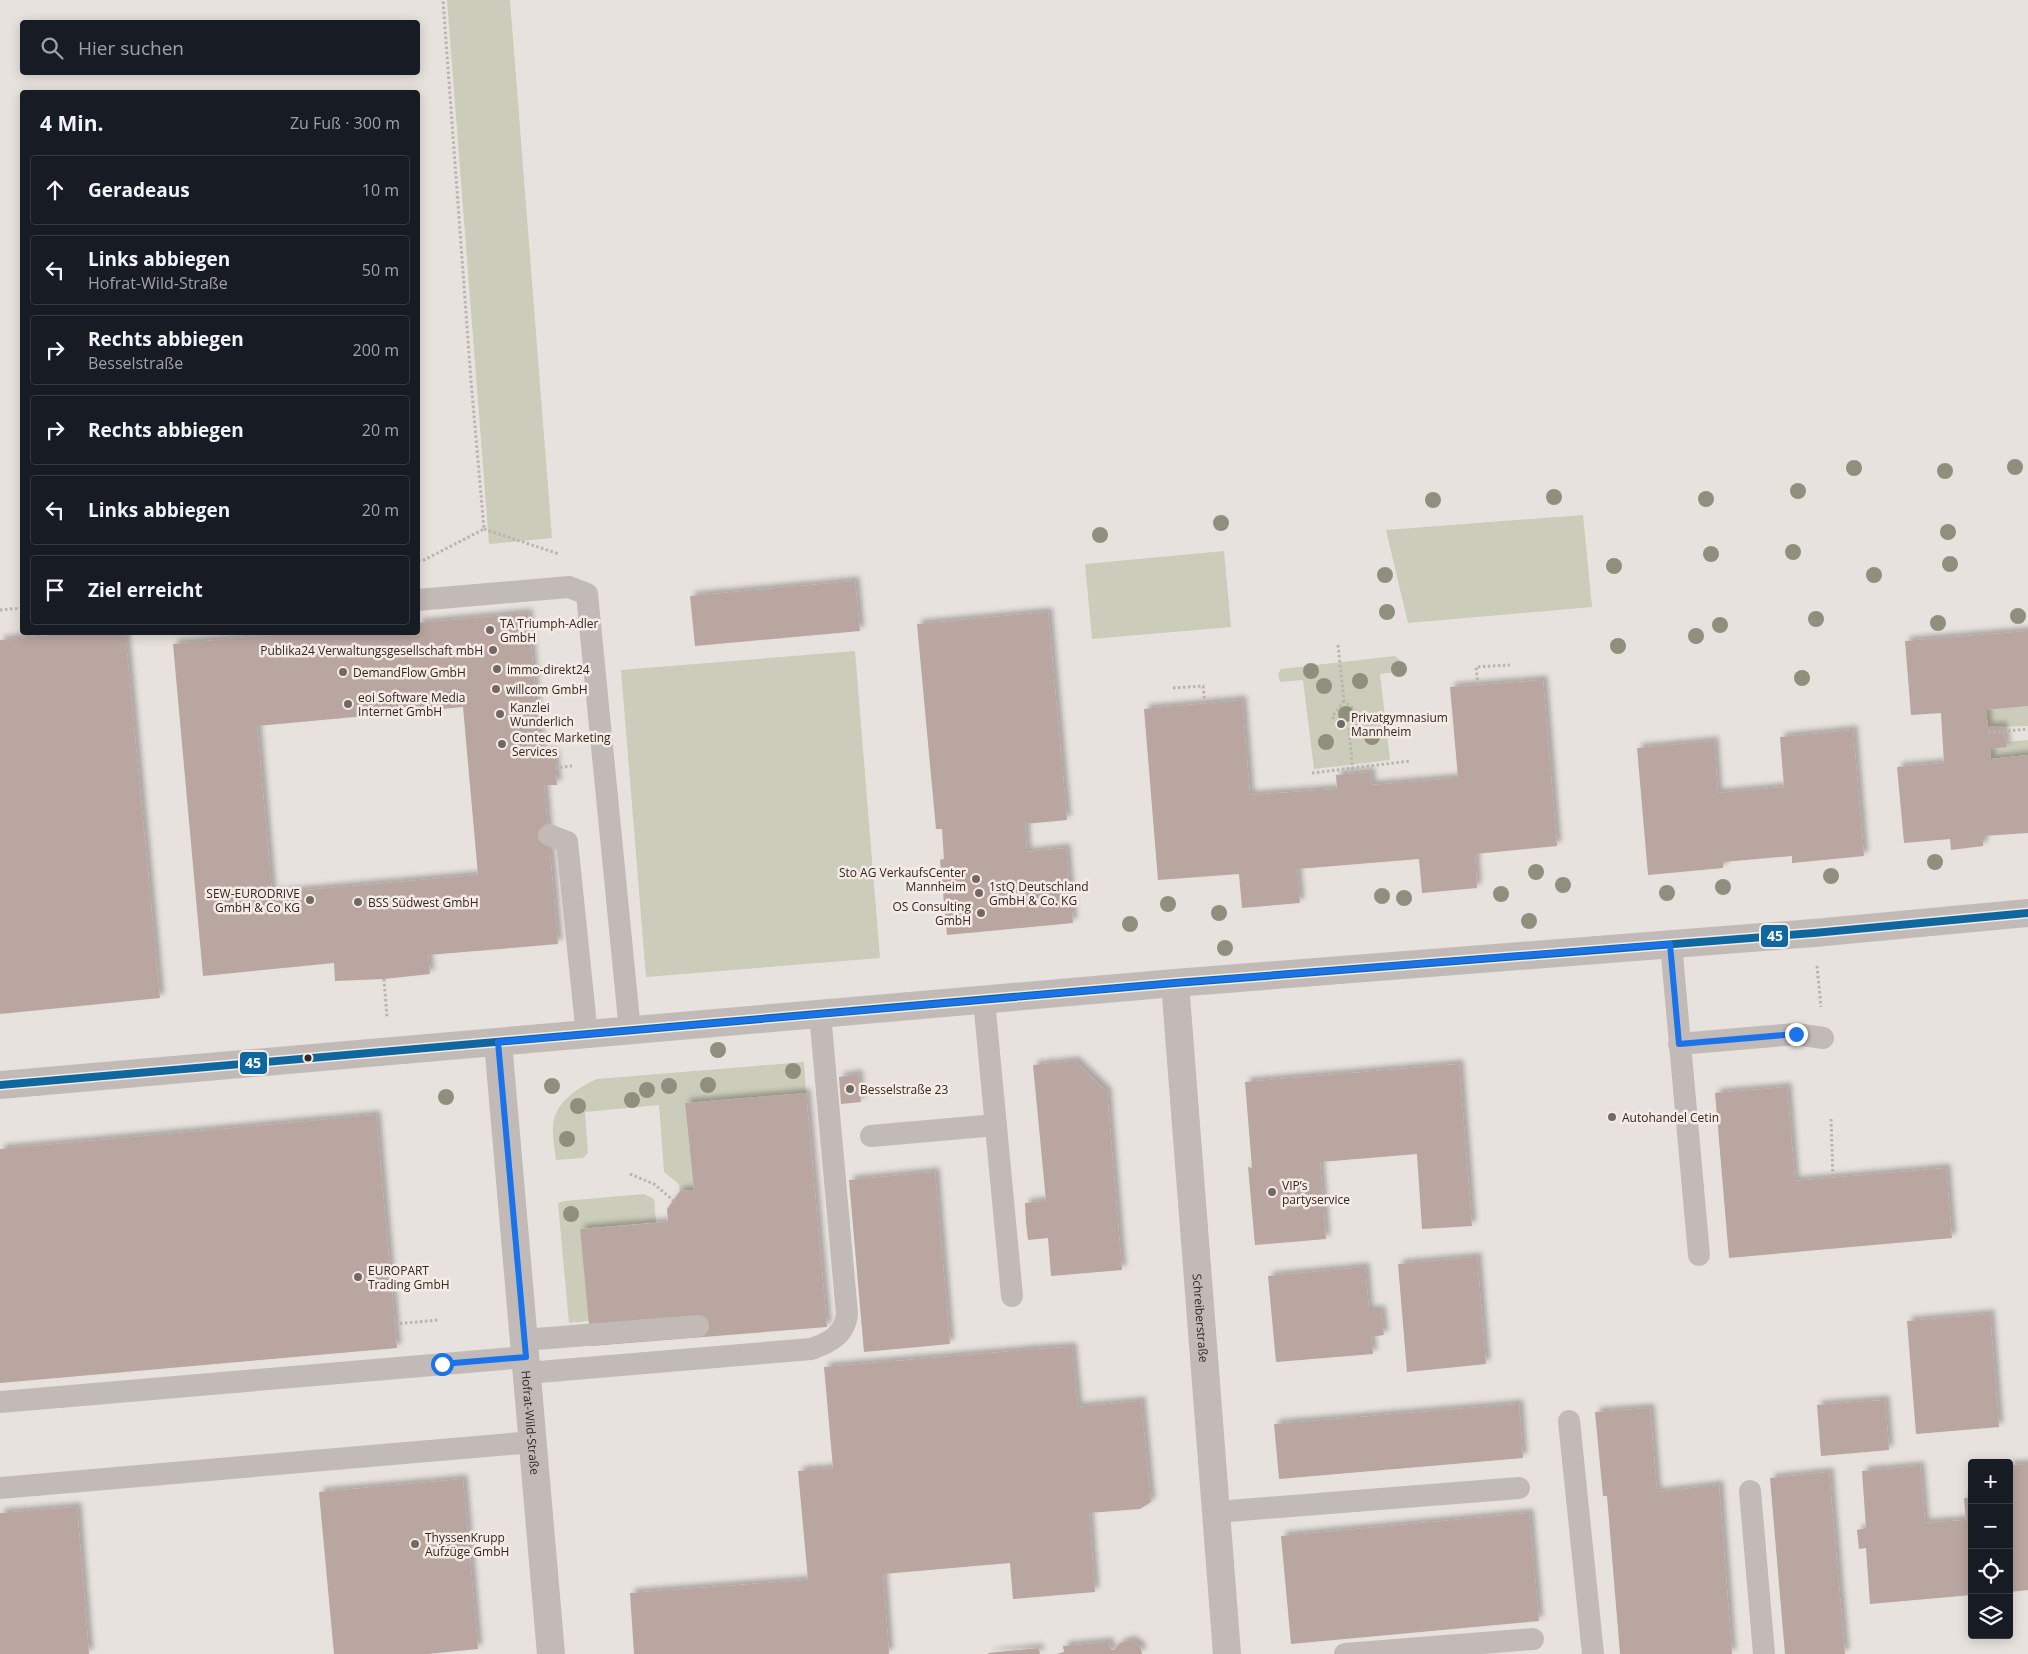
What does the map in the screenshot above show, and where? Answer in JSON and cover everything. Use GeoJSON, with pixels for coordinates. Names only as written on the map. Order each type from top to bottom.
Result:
{"type":"FeatureCollection","features":[{"type":"Feature","properties":{"kind":"street"},"geometry":{"type":"LineString","coordinates":[[0,1085],[1175,983],[1814,933],[2028,913]]}},
{"type":"Feature","properties":{"kind":"street","name":"Schreiberstraße"},"geometry":{"type":"LineString","coordinates":[[1175,983],[1227,1654]]}},
{"type":"Feature","properties":{"kind":"street","name":"Hofrat-Wild-Straße"},"geometry":{"type":"LineString","coordinates":[[498,1042],[551,1654]]}},
{"type":"Feature","properties":{"kind":"lane"},"geometry":{"type":"LineString","coordinates":[[420,600],[569,587],[586,594],[630,1031]]}},
{"type":"Feature","properties":{"kind":"lane"},"geometry":{"type":"LineString","coordinates":[[549,835],[567,842],[587,1035]]}},
{"type":"Feature","properties":{"kind":"lane"},"geometry":{"type":"LineString","coordinates":[[1670,944],[1699,1255]]}},
{"type":"Feature","properties":{"kind":"lane"},"geometry":{"type":"LineString","coordinates":[[984,1000],[1012,1296]]}},
{"type":"Feature","properties":{"kind":"lane"},"geometry":{"type":"LineString","coordinates":[[0,1402],[526,1357],[811,1349],[825,1345],[838,1336],[846,1323],[847,1314],[820,1014]]}},
{"type":"Feature","properties":{"kind":"lane"},"geometry":{"type":"LineString","coordinates":[[1679,1044],[1796,1034],[1823,1038]]}},
{"type":"Feature","properties":{"kind":"lane"},"geometry":{"type":"LineString","coordinates":[[871,1136],[996,1125]]}},
{"type":"Feature","properties":{"kind":"lane"},"geometry":{"type":"LineString","coordinates":[[526,1357],[698,1326]]}},
{"type":"Feature","properties":{"kind":"lane"},"geometry":{"type":"LineString","coordinates":[[1569,1421],[1593,1654]]}},
{"type":"Feature","properties":{"kind":"lane"},"geometry":{"type":"LineString","coordinates":[[0,1488],[533,1442]]}},
{"type":"Feature","properties":{"kind":"lane"},"geometry":{"type":"LineString","coordinates":[[1216,1512],[1519,1488]]}},
{"type":"Feature","properties":{"kind":"lane"},"geometry":{"type":"LineString","coordinates":[[1750,1490],[1764,1654]]}},
{"type":"Feature","properties":{"kind":"lane"},"geometry":{"type":"LineString","coordinates":[[1345,1654],[1533,1639]]}},
{"type":"Feature","properties":{"kind":"path"},"geometry":{"type":"LineString","coordinates":[[443,0],[470,371],[484,529]]}},
{"type":"Feature","properties":{"kind":"path"},"geometry":{"type":"LineString","coordinates":[[420,561],[484,529],[560,554],[569,587]]}},
{"type":"Feature","properties":{"kind":"path"},"geometry":{"type":"LineString","coordinates":[[0,610],[20,608]]}},
{"type":"Feature","properties":{"kind":"path"},"geometry":{"type":"LineString","coordinates":[[1338,645],[1344,701],[1332,717],[1349,730]]}},
{"type":"Feature","properties":{"kind":"path"},"geometry":{"type":"LineString","coordinates":[[1478,685],[1476,667],[1510,665]]}},
{"type":"Feature","properties":{"kind":"path"},"geometry":{"type":"LineString","coordinates":[[1174,688],[1204,686],[1205,704]]}},
{"type":"Feature","properties":{"kind":"path"},"geometry":{"type":"LineString","coordinates":[[1344,701],[1361,715],[1349,730],[1353,774]]}},
{"type":"Feature","properties":{"kind":"path"},"geometry":{"type":"LineString","coordinates":[[1988,733],[2028,729]]}},
{"type":"Feature","properties":{"kind":"path"},"geometry":{"type":"LineString","coordinates":[[1312,773],[1410,761]]}},
{"type":"Feature","properties":{"kind":"path"},"geometry":{"type":"LineString","coordinates":[[555,768],[579,766]]}},
{"type":"Feature","properties":{"kind":"path"},"geometry":{"type":"LineString","coordinates":[[384,979],[386,999]]}},
{"type":"Feature","properties":{"kind":"path"},"geometry":{"type":"LineString","coordinates":[[1831,1119],[1833,1178]]}},
{"type":"Feature","properties":{"kind":"path"},"geometry":{"type":"LineString","coordinates":[[630,1174],[654,1184],[674,1201]]}},
{"type":"Feature","properties":{"kind":"path"},"geometry":{"type":"LineString","coordinates":[[395,1324],[438,1320]]}},
{"type":"Feature","properties":{"kind":"green space"},"geometry":{"type":"Polygon","coordinates":[[[447,0],[510,0],[552,538],[489,544],[447,0]]]}},
{"type":"Feature","properties":{"kind":"green space"},"geometry":{"type":"Polygon","coordinates":[[[1583,515],[1592,607],[1408,623],[1386,530],[1583,515]]]}},
{"type":"Feature","properties":{"kind":"green space"},"geometry":{"type":"Polygon","coordinates":[[[1224,551],[1231,627],[1092,639],[1085,564],[1224,551]]]}},
{"type":"Feature","properties":{"kind":"green space"},"geometry":{"type":"Polygon","coordinates":[[[855,651],[880,958],[646,977],[621,670],[855,651]]]}},
{"type":"Feature","properties":{"kind":"green space"},"geometry":{"type":"Polygon","coordinates":[[[1395,656],[1405,665],[1405,671],[1380,674],[1390,760],[1314,769],[1303,680],[1280,682],[1278,674],[1281,669],[1395,656]]]}},
{"type":"Feature","properties":{"kind":"green space"},"geometry":{"type":"Polygon","coordinates":[[[2028,706],[2028,726],[1988,727],[1986,710],[2028,706]]]}},
{"type":"Feature","properties":{"kind":"green space"},"geometry":{"type":"Polygon","coordinates":[[[2028,740],[2028,755],[1991,759],[1990,749],[2005,742],[2028,740]]]}},
{"type":"Feature","properties":{"kind":"green space"},"geometry":{"type":"Polygon","coordinates":[[[804,1062],[806,1093],[685,1103],[694,1190],[680,1191],[679,1184],[664,1172],[659,1105],[585,1112],[588,1153],[583,1158],[556,1160],[553,1125],[558,1109],[569,1096],[597,1079],[804,1062]]]}},
{"type":"Feature","properties":{"kind":"green space"},"geometry":{"type":"Polygon","coordinates":[[[644,1194],[654,1199],[656,1222],[580,1229],[589,1321],[569,1323],[558,1203],[644,1194]]]}},
{"type":"Feature","properties":{"kind":"building"},"geometry":{"type":"Polygon","coordinates":[[[855,581],[860,631],[695,646],[690,596],[855,581]]]}},
{"type":"Feature","properties":{"kind":"building"},"geometry":{"type":"Polygon","coordinates":[[[1048,612],[1067,820],[1025,824],[1027,852],[1066,848],[1073,923],[947,935],[940,860],[944,859],[942,829],[936,829],[917,624],[1048,612]]]}},
{"type":"Feature","properties":{"kind":"building"},"geometry":{"type":"Polygon","coordinates":[[[528,613],[541,753],[554,752],[557,785],[544,785],[558,944],[428,955],[430,974],[384,979],[335,981],[334,963],[203,976],[173,644],[274,635],[420,635],[420,623],[528,613]],[[463,707],[257,726],[272,893],[478,875],[463,707]]]}},
{"type":"Feature","properties":{"kind":"building"},"geometry":{"type":"Polygon","coordinates":[[[2028,631],[2028,706],[1986,710],[1988,727],[2002,726],[2007,747],[1990,749],[1991,759],[2028,755],[2028,833],[1983,836],[1983,846],[1951,850],[1950,839],[1904,843],[1897,767],[1944,763],[1941,713],[1911,715],[1905,641],[2028,631]]]}},
{"type":"Feature","properties":{"kind":"building"},"geometry":{"type":"Polygon","coordinates":[[[50,635],[125,635],[160,998],[0,1014],[0,640],[50,635]]]}},
{"type":"Feature","properties":{"kind":"building"},"geometry":{"type":"Polygon","coordinates":[[[1543,680],[1557,846],[1475,854],[1477,888],[1422,893],[1419,859],[1297,869],[1300,903],[1242,908],[1239,874],[1158,880],[1144,709],[1242,700],[1250,795],[1337,789],[1336,775],[1370,772],[1372,785],[1458,778],[1450,687],[1543,680]]]}},
{"type":"Feature","properties":{"kind":"building"},"geometry":{"type":"Polygon","coordinates":[[[1853,730],[1864,856],[1792,863],[1792,856],[1723,862],[1723,868],[1648,875],[1637,748],[1714,741],[1718,793],[1784,787],[1780,737],[1853,730]]]}},
{"type":"Feature","properties":{"kind":"building"},"geometry":{"type":"Polygon","coordinates":[[[1075,1061],[1107,1092],[1122,1270],[1051,1276],[1048,1238],[1028,1240],[1026,1223],[1025,1203],[1046,1201],[1033,1065],[1075,1061]]]}},
{"type":"Feature","properties":{"kind":"building"},"geometry":{"type":"Polygon","coordinates":[[[1459,1064],[1472,1226],[1422,1229],[1417,1154],[1320,1162],[1326,1239],[1255,1245],[1248,1167],[1252,1168],[1245,1082],[1459,1064]]]}},
{"type":"Feature","properties":{"kind":"building","name":"Besselstraße 23"},"geometry":{"type":"Polygon","coordinates":[[[858,1074],[861,1102],[841,1104],[839,1077],[858,1074]]]}},
{"type":"Feature","properties":{"kind":"building"},"geometry":{"type":"Polygon","coordinates":[[[1787,1087],[1795,1181],[1946,1168],[1952,1238],[1729,1258],[1715,1093],[1787,1087]]]}},
{"type":"Feature","properties":{"kind":"building"},"geometry":{"type":"Polygon","coordinates":[[[806,1093],[827,1327],[591,1346],[580,1229],[668,1222],[667,1209],[680,1191],[694,1190],[685,1103],[806,1093]]]}},
{"type":"Feature","properties":{"kind":"building"},"geometry":{"type":"Polygon","coordinates":[[[376,1115],[397,1348],[0,1383],[0,1149],[376,1115]]]}},
{"type":"Feature","properties":{"kind":"building"},"geometry":{"type":"Polygon","coordinates":[[[935,1172],[950,1344],[864,1352],[849,1180],[935,1172]]]}},
{"type":"Feature","properties":{"kind":"building"},"geometry":{"type":"Polygon","coordinates":[[[1477,1257],[1486,1364],[1407,1372],[1398,1264],[1477,1257]]]}},
{"type":"Feature","properties":{"kind":"building"},"geometry":{"type":"Polygon","coordinates":[[[1365,1267],[1369,1310],[1381,1310],[1384,1335],[1371,1337],[1373,1354],[1276,1362],[1268,1276],[1365,1267]]]}},
{"type":"Feature","properties":{"kind":"building"},"geometry":{"type":"Polygon","coordinates":[[[1990,1314],[1999,1427],[1916,1434],[1907,1321],[1990,1314]]]}},
{"type":"Feature","properties":{"kind":"building"},"geometry":{"type":"Polygon","coordinates":[[[1072,1347],[1078,1407],[1141,1401],[1151,1502],[1140,1509],[1089,1513],[1095,1592],[1013,1599],[1010,1563],[883,1574],[889,1654],[634,1654],[630,1593],[808,1580],[798,1471],[833,1468],[824,1367],[1072,1347]]]}},
{"type":"Feature","properties":{"kind":"building"},"geometry":{"type":"Polygon","coordinates":[[[1885,1400],[1889,1450],[1821,1456],[1817,1405],[1885,1400]]]}},
{"type":"Feature","properties":{"kind":"building"},"geometry":{"type":"Polygon","coordinates":[[[1519,1404],[1523,1458],[1279,1479],[1274,1424],[1519,1404]]]}},
{"type":"Feature","properties":{"kind":"building"},"geometry":{"type":"Polygon","coordinates":[[[1650,1408],[1657,1492],[1719,1485],[1732,1654],[1620,1654],[1607,1496],[1603,1496],[1595,1412],[1650,1408]]]}},
{"type":"Feature","properties":{"kind":"building"},"geometry":{"type":"Polygon","coordinates":[[[2028,1464],[2028,1590],[2013,1592],[2013,1504],[2013,1465],[2028,1464]]]}},
{"type":"Feature","properties":{"kind":"building"},"geometry":{"type":"Polygon","coordinates":[[[1920,1466],[1925,1523],[1966,1520],[1964,1498],[1968,1498],[1968,1595],[1870,1604],[1866,1548],[1859,1549],[1857,1530],[1866,1528],[1862,1471],[1920,1466]]]}},
{"type":"Feature","properties":{"kind":"building"},"geometry":{"type":"Polygon","coordinates":[[[1829,1472],[1845,1654],[1785,1654],[1770,1478],[1829,1472]]]}},
{"type":"Feature","properties":{"kind":"building"},"geometry":{"type":"Polygon","coordinates":[[[463,1479],[478,1649],[427,1654],[334,1654],[319,1492],[463,1479]]]}},
{"type":"Feature","properties":{"kind":"building"},"geometry":{"type":"Polygon","coordinates":[[[77,1507],[89,1654],[0,1654],[0,1513],[77,1507]]]}},
{"type":"Feature","properties":{"kind":"building"},"geometry":{"type":"Polygon","coordinates":[[[1529,1513],[1539,1621],[1291,1644],[1281,1536],[1529,1513]]]}},
{"type":"Feature","properties":{"kind":"building"},"geometry":{"type":"Polygon","coordinates":[[[1131,1640],[1140,1646],[1142,1654],[1056,1654],[1064,1652],[1063,1646],[1109,1642],[1110,1649],[1114,1650],[1120,1643],[1131,1640]]]}},
{"type":"Feature","properties":{"kind":"building"},"geometry":{"type":"Polygon","coordinates":[[[1039,1648],[1040,1654],[988,1654],[988,1653],[1039,1648]]]}},
{"type":"Feature","properties":{"kind":"transit line","name":"45"},"geometry":{"type":"LineString","coordinates":[[0,1085],[1175,983],[1814,933],[2028,913]]}},
{"type":"Feature","properties":{"kind":"place","name":"TA Triumph-Adler GmbH"},"geometry":{"type":"Point","coordinates":[490,630]}},
{"type":"Feature","properties":{"kind":"place","name":"Publika24 Verwaltungsgesellschaft mbH"},"geometry":{"type":"Point","coordinates":[493,650]}},
{"type":"Feature","properties":{"kind":"place","name":"immo-direkt24"},"geometry":{"type":"Point","coordinates":[497,669]}},
{"type":"Feature","properties":{"kind":"place","name":"DemandFlow GmbH"},"geometry":{"type":"Point","coordinates":[343,672]}},
{"type":"Feature","properties":{"kind":"place","name":"willcom GmbH"},"geometry":{"type":"Point","coordinates":[496,689]}},
{"type":"Feature","properties":{"kind":"place","name":"eoi Software Media Internet GmbH"},"geometry":{"type":"Point","coordinates":[348,704]}},
{"type":"Feature","properties":{"kind":"place","name":"Kanzlei Wunderlich"},"geometry":{"type":"Point","coordinates":[500,714]}},
{"type":"Feature","properties":{"kind":"place","name":"Privatgymnasium Mannheim"},"geometry":{"type":"Point","coordinates":[1341,724]}},
{"type":"Feature","properties":{"kind":"place","name":"Contec Marketing Services"},"geometry":{"type":"Point","coordinates":[502,744]}},
{"type":"Feature","properties":{"kind":"place","name":"Sto AG VerkaufsCenter Mannheim"},"geometry":{"type":"Point","coordinates":[976,879]}},
{"type":"Feature","properties":{"kind":"place","name":"1stQ Deutschland GmbH & Co. KG"},"geometry":{"type":"Point","coordinates":[979,893]}},
{"type":"Feature","properties":{"kind":"place","name":"SEW-EURODRIVE GmbH & Co KG"},"geometry":{"type":"Point","coordinates":[310,900]}},
{"type":"Feature","properties":{"kind":"place","name":"BSS Südwest GmbH"},"geometry":{"type":"Point","coordinates":[358,902]}},
{"type":"Feature","properties":{"kind":"place","name":"OS Consulting GmbH"},"geometry":{"type":"Point","coordinates":[981,913]}},
{"type":"Feature","properties":{"kind":"place","name":"Besselstraße 23"},"geometry":{"type":"Point","coordinates":[850,1089]}},
{"type":"Feature","properties":{"kind":"place","name":"Autohandel Cetin"},"geometry":{"type":"Point","coordinates":[1612,1117]}},
{"type":"Feature","properties":{"kind":"place","name":"VIP’s partyservice"},"geometry":{"type":"Point","coordinates":[1272,1192]}},
{"type":"Feature","properties":{"kind":"place","name":"EUROPART Trading GmbH"},"geometry":{"type":"Point","coordinates":[358,1277]}},
{"type":"Feature","properties":{"kind":"place","name":"ThyssenKrupp Aufzüge GmbH"},"geometry":{"type":"Point","coordinates":[415,1544]}},
{"type":"Feature","properties":{"kind":"route"},"geometry":{"type":"LineString","coordinates":[[442,1364],[526,1357],[498,1042],[1175,983],[1670,944],[1679,1044],[1796,1034]]}}]}
